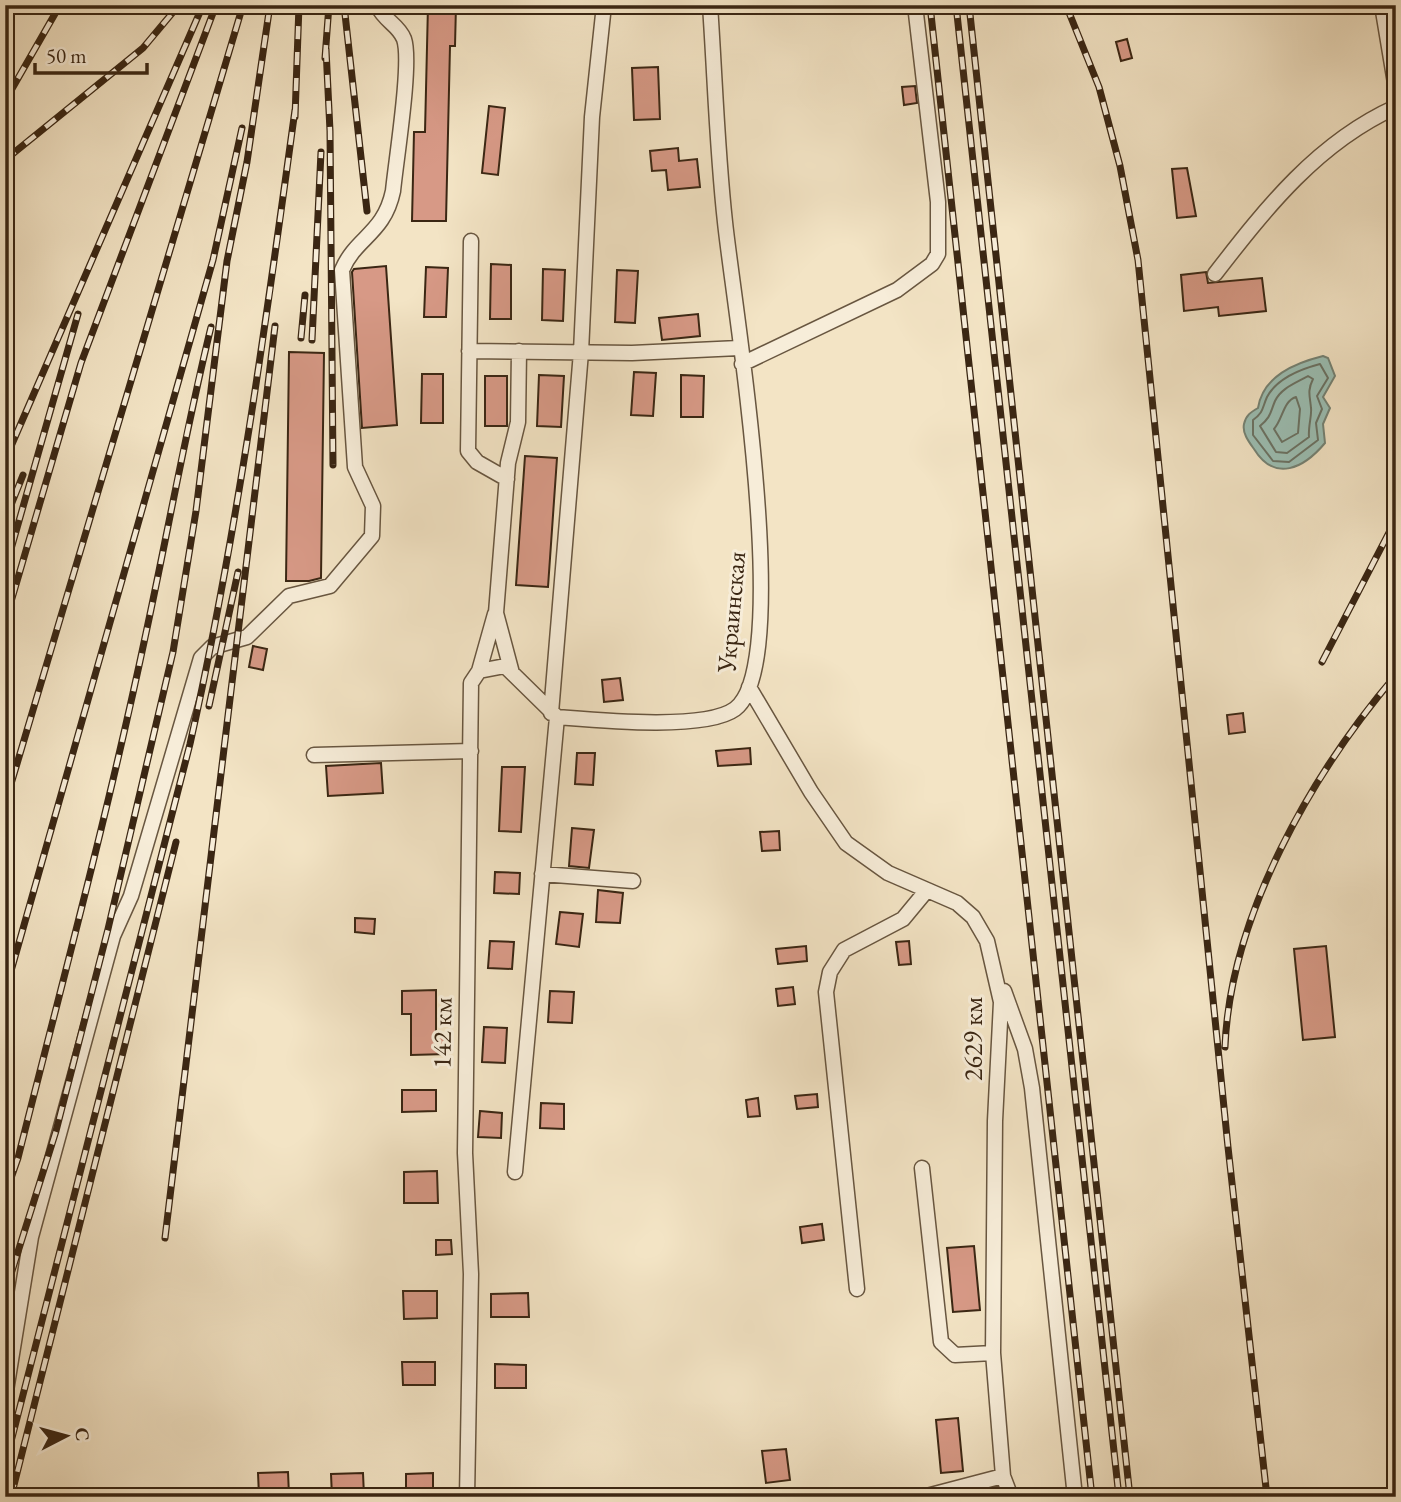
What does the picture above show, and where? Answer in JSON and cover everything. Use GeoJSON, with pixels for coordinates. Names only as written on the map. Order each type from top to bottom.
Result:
{"type":"FeatureCollection","features":[{"type":"Feature","properties":{"kind":"street"},"geometry":{"type":"LineString","coordinates":[[5,1396],[31,1237],[113,936],[131,896],[201,658],[212,647],[247,637],[289,596],[330,586],[372,536],[373,506],[355,467],[342,270],[346,260],[379,228],[389,211],[393,191],[407,53],[398,29],[383,19],[377,5]]}},
{"type":"Feature","properties":{"kind":"street"},"geometry":{"type":"LineString","coordinates":[[515,1172],[542,874],[581,352],[592,117],[604,5]]}},
{"type":"Feature","properties":{"kind":"street","name":"Украинская"},"geometry":{"type":"LineString","coordinates":[[554,715],[643,724],[711,717],[734,710],[750,687],[759,617],[762,555],[752,426],[739,348],[724,220],[709,5]]}},
{"type":"Feature","properties":{"kind":"street"},"geometry":{"type":"LineString","coordinates":[[742,364],[897,290],[932,264],[938,254],[938,202],[915,5]]}},
{"type":"Feature","properties":{"kind":"street"},"geometry":{"type":"LineString","coordinates":[[1382,5],[1396,89]]}},
{"type":"Feature","properties":{"kind":"street"},"geometry":{"type":"LineString","coordinates":[[1215,274],[1282,191],[1342,136],[1396,107]]}},
{"type":"Feature","properties":{"kind":"street"},"geometry":{"type":"LineString","coordinates":[[471,242],[468,452],[477,462],[507,479]]}},
{"type":"Feature","properties":{"kind":"street"},"geometry":{"type":"LineString","coordinates":[[469,351],[581,352],[739,348]]}},
{"type":"Feature","properties":{"kind":"street"},"geometry":{"type":"LineString","coordinates":[[512,673],[496,613],[508,463],[518,422],[519,351]]}},
{"type":"Feature","properties":{"kind":"street","name":"142 км"},"geometry":{"type":"LineString","coordinates":[[467,1497],[471,1274],[465,1153],[471,683],[479,671],[496,613]]}},
{"type":"Feature","properties":{"kind":"street"},"geometry":{"type":"LineString","coordinates":[[479,671],[505,666],[554,715]]}},
{"type":"Feature","properties":{"kind":"street","name":"2629 км"},"geometry":{"type":"LineString","coordinates":[[750,687],[811,792],[846,843],[888,873],[957,903],[973,917],[987,941],[996,970],[1000,1002],[1000,1054],[995,1121],[993,1353],[1003,1476],[1011,1497]]}},
{"type":"Feature","properties":{"kind":"street"},"geometry":{"type":"LineString","coordinates":[[314,755],[471,751]]}},
{"type":"Feature","properties":{"kind":"street"},"geometry":{"type":"LineString","coordinates":[[542,874],[633,881]]}},
{"type":"Feature","properties":{"kind":"street"},"geometry":{"type":"LineString","coordinates":[[857,1289],[826,992],[836,958],[844,950],[903,919],[927,890]]}},
{"type":"Feature","properties":{"kind":"street"},"geometry":{"type":"LineString","coordinates":[[996,970],[1025,1049],[1032,1088],[1075,1497]]}},
{"type":"Feature","properties":{"kind":"street"},"geometry":{"type":"LineString","coordinates":[[922,1168],[941,1342],[955,1355],[993,1353]]}},
{"type":"Feature","properties":{"kind":"street"},"geometry":{"type":"LineString","coordinates":[[923,1497],[1003,1476]]}},
{"type":"Feature","properties":{"kind":"water"},"geometry":{"type":"Polygon","coordinates":[[[1323,356],[1328,358],[1335,376],[1323,397],[1330,408],[1323,424],[1325,443],[1299,465],[1280,469],[1271,466],[1262,460],[1246,437],[1246,418],[1258,408],[1266,387],[1273,379],[1291,367],[1323,356]]]}},
{"type":"Feature","properties":{"kind":"building"},"geometry":{"type":"Polygon","coordinates":[[[428,5],[456,5],[455,46],[450,46],[446,221],[412,221],[414,132],[425,132],[428,5]]]}},
{"type":"Feature","properties":{"kind":"building"},"geometry":{"type":"Polygon","coordinates":[[[1127,39],[1132,58],[1121,61],[1116,42],[1127,39]]]}},
{"type":"Feature","properties":{"kind":"building"},"geometry":{"type":"Polygon","coordinates":[[[658,67],[660,119],[634,120],[632,68],[658,67]]]}},
{"type":"Feature","properties":{"kind":"building"},"geometry":{"type":"Polygon","coordinates":[[[915,86],[917,103],[904,105],[902,87],[915,86]]]}},
{"type":"Feature","properties":{"kind":"building"},"geometry":{"type":"Polygon","coordinates":[[[489,106],[505,108],[498,175],[482,173],[489,106]]]}},
{"type":"Feature","properties":{"kind":"building"},"geometry":{"type":"Polygon","coordinates":[[[678,148],[679,161],[697,159],[700,187],[668,190],[666,170],[652,171],[650,151],[678,148]]]}},
{"type":"Feature","properties":{"kind":"building"},"geometry":{"type":"Polygon","coordinates":[[[1187,168],[1196,216],[1177,218],[1172,169],[1187,168]]]}},
{"type":"Feature","properties":{"kind":"building"},"geometry":{"type":"Polygon","coordinates":[[[491,264],[511,265],[511,319],[490,319],[491,264]]]}},
{"type":"Feature","properties":{"kind":"building"},"geometry":{"type":"Polygon","coordinates":[[[386,266],[397,425],[362,428],[352,272],[354,269],[386,266]]]}},
{"type":"Feature","properties":{"kind":"building"},"geometry":{"type":"Polygon","coordinates":[[[426,267],[448,268],[446,317],[424,317],[426,267]]]}},
{"type":"Feature","properties":{"kind":"building"},"geometry":{"type":"Polygon","coordinates":[[[543,269],[565,270],[563,321],[542,320],[543,269]]]}},
{"type":"Feature","properties":{"kind":"building"},"geometry":{"type":"Polygon","coordinates":[[[617,270],[638,271],[635,323],[615,322],[617,270]]]}},
{"type":"Feature","properties":{"kind":"building"},"geometry":{"type":"Polygon","coordinates":[[[1206,272],[1208,283],[1262,278],[1266,311],[1219,316],[1218,307],[1184,311],[1181,275],[1206,272]]]}},
{"type":"Feature","properties":{"kind":"building"},"geometry":{"type":"Polygon","coordinates":[[[698,314],[700,336],[662,340],[659,318],[698,314]]]}},
{"type":"Feature","properties":{"kind":"building"},"geometry":{"type":"Polygon","coordinates":[[[289,352],[324,353],[321,578],[309,581],[286,581],[289,352]]]}},
{"type":"Feature","properties":{"kind":"building"},"geometry":{"type":"Polygon","coordinates":[[[634,372],[656,373],[653,416],[631,415],[634,372]]]}},
{"type":"Feature","properties":{"kind":"building"},"geometry":{"type":"Polygon","coordinates":[[[422,374],[443,374],[443,423],[421,423],[422,374]]]}},
{"type":"Feature","properties":{"kind":"building"},"geometry":{"type":"Polygon","coordinates":[[[539,375],[564,376],[561,427],[537,426],[539,375]]]}},
{"type":"Feature","properties":{"kind":"building"},"geometry":{"type":"Polygon","coordinates":[[[681,375],[704,376],[703,417],[681,417],[681,375]]]}},
{"type":"Feature","properties":{"kind":"building"},"geometry":{"type":"Polygon","coordinates":[[[485,376],[507,376],[507,426],[485,426],[485,376]]]}},
{"type":"Feature","properties":{"kind":"building"},"geometry":{"type":"Polygon","coordinates":[[[525,456],[557,458],[548,587],[516,585],[525,456]]]}},
{"type":"Feature","properties":{"kind":"building"},"geometry":{"type":"Polygon","coordinates":[[[253,646],[267,649],[263,670],[249,667],[253,646]]]}},
{"type":"Feature","properties":{"kind":"building"},"geometry":{"type":"Polygon","coordinates":[[[620,678],[623,700],[604,702],[602,680],[620,678]]]}},
{"type":"Feature","properties":{"kind":"building"},"geometry":{"type":"Polygon","coordinates":[[[1243,713],[1245,732],[1229,734],[1227,715],[1243,713]]]}},
{"type":"Feature","properties":{"kind":"building"},"geometry":{"type":"Polygon","coordinates":[[[750,748],[751,764],[718,766],[716,751],[750,748]]]}},
{"type":"Feature","properties":{"kind":"building"},"geometry":{"type":"Polygon","coordinates":[[[577,753],[595,753],[593,785],[575,784],[577,753]]]}},
{"type":"Feature","properties":{"kind":"building"},"geometry":{"type":"Polygon","coordinates":[[[381,763],[383,793],[328,796],[326,766],[381,763]]]}},
{"type":"Feature","properties":{"kind":"building"},"geometry":{"type":"Polygon","coordinates":[[[502,767],[525,767],[521,832],[499,831],[502,767]]]}},
{"type":"Feature","properties":{"kind":"building"},"geometry":{"type":"Polygon","coordinates":[[[572,828],[594,830],[589,868],[569,866],[572,828]]]}},
{"type":"Feature","properties":{"kind":"building"},"geometry":{"type":"Polygon","coordinates":[[[779,831],[780,850],[762,851],[760,832],[779,831]]]}},
{"type":"Feature","properties":{"kind":"building"},"geometry":{"type":"Polygon","coordinates":[[[495,872],[520,873],[519,894],[494,893],[495,872]]]}},
{"type":"Feature","properties":{"kind":"building"},"geometry":{"type":"Polygon","coordinates":[[[598,890],[623,893],[620,923],[596,922],[598,890]]]}},
{"type":"Feature","properties":{"kind":"building"},"geometry":{"type":"Polygon","coordinates":[[[560,912],[583,914],[579,947],[556,944],[560,912]]]}},
{"type":"Feature","properties":{"kind":"building"},"geometry":{"type":"Polygon","coordinates":[[[355,918],[375,919],[374,934],[355,932],[355,918]]]}},
{"type":"Feature","properties":{"kind":"building"},"geometry":{"type":"Polygon","coordinates":[[[490,941],[514,942],[512,969],[488,968],[490,941]]]}},
{"type":"Feature","properties":{"kind":"building"},"geometry":{"type":"Polygon","coordinates":[[[909,941],[911,964],[899,965],[896,942],[909,941]]]}},
{"type":"Feature","properties":{"kind":"building"},"geometry":{"type":"Polygon","coordinates":[[[806,946],[807,961],[778,964],[776,949],[806,946]]]}},
{"type":"Feature","properties":{"kind":"building"},"geometry":{"type":"Polygon","coordinates":[[[1326,946],[1335,1037],[1303,1040],[1294,949],[1326,946]]]}},
{"type":"Feature","properties":{"kind":"building"},"geometry":{"type":"Polygon","coordinates":[[[793,987],[795,1004],[778,1006],[776,989],[793,987]]]}},
{"type":"Feature","properties":{"kind":"building"},"geometry":{"type":"Polygon","coordinates":[[[436,990],[436,1033],[446,1033],[447,1054],[411,1055],[411,1014],[402,1014],[402,991],[436,990]]]}},
{"type":"Feature","properties":{"kind":"building"},"geometry":{"type":"Polygon","coordinates":[[[550,991],[574,992],[572,1023],[548,1022],[550,991]]]}},
{"type":"Feature","properties":{"kind":"building"},"geometry":{"type":"Polygon","coordinates":[[[484,1027],[507,1028],[505,1063],[482,1062],[484,1027]]]}},
{"type":"Feature","properties":{"kind":"building"},"geometry":{"type":"Polygon","coordinates":[[[402,1090],[436,1090],[436,1111],[402,1112],[402,1090]]]}},
{"type":"Feature","properties":{"kind":"building"},"geometry":{"type":"Polygon","coordinates":[[[817,1094],[818,1107],[797,1109],[795,1096],[817,1094]]]}},
{"type":"Feature","properties":{"kind":"building"},"geometry":{"type":"Polygon","coordinates":[[[758,1098],[760,1116],[748,1117],[746,1100],[758,1098]]]}},
{"type":"Feature","properties":{"kind":"building"},"geometry":{"type":"Polygon","coordinates":[[[541,1103],[564,1104],[564,1129],[540,1128],[541,1103]]]}},
{"type":"Feature","properties":{"kind":"building"},"geometry":{"type":"Polygon","coordinates":[[[480,1111],[502,1113],[501,1138],[478,1137],[480,1111]]]}},
{"type":"Feature","properties":{"kind":"building"},"geometry":{"type":"Polygon","coordinates":[[[437,1171],[438,1203],[404,1203],[404,1172],[437,1171]]]}},
{"type":"Feature","properties":{"kind":"building"},"geometry":{"type":"Polygon","coordinates":[[[822,1224],[824,1240],[802,1243],[800,1227],[822,1224]]]}},
{"type":"Feature","properties":{"kind":"building"},"geometry":{"type":"Polygon","coordinates":[[[436,1240],[451,1240],[452,1254],[436,1255],[436,1240]]]}},
{"type":"Feature","properties":{"kind":"building"},"geometry":{"type":"Polygon","coordinates":[[[974,1246],[980,1310],[953,1312],[947,1248],[974,1246]]]}},
{"type":"Feature","properties":{"kind":"building"},"geometry":{"type":"Polygon","coordinates":[[[403,1291],[437,1291],[437,1318],[404,1319],[403,1291]]]}},
{"type":"Feature","properties":{"kind":"building"},"geometry":{"type":"Polygon","coordinates":[[[528,1293],[529,1317],[491,1317],[491,1294],[528,1293]]]}},
{"type":"Feature","properties":{"kind":"building"},"geometry":{"type":"Polygon","coordinates":[[[402,1362],[435,1362],[435,1385],[403,1385],[402,1362]]]}},
{"type":"Feature","properties":{"kind":"building"},"geometry":{"type":"Polygon","coordinates":[[[495,1364],[526,1365],[526,1388],[495,1388],[495,1364]]]}},
{"type":"Feature","properties":{"kind":"building"},"geometry":{"type":"Polygon","coordinates":[[[958,1418],[963,1471],[941,1473],[936,1420],[958,1418]]]}},
{"type":"Feature","properties":{"kind":"building"},"geometry":{"type":"Polygon","coordinates":[[[786,1449],[790,1480],[766,1483],[762,1451],[786,1449]]]}},
{"type":"Feature","properties":{"kind":"building"},"geometry":{"type":"Polygon","coordinates":[[[288,1472],[289,1495],[259,1496],[258,1473],[288,1472]]]}},
{"type":"Feature","properties":{"kind":"building"},"geometry":{"type":"Polygon","coordinates":[[[363,1473],[364,1496],[332,1497],[331,1474],[363,1473]]]}},
{"type":"Feature","properties":{"kind":"building"},"geometry":{"type":"Polygon","coordinates":[[[433,1473],[433,1497],[406,1497],[406,1474],[433,1473]]]}},
{"type":"Feature","properties":{"kind":"railway"},"geometry":{"type":"LineString","coordinates":[[5,101],[60,5]]}},
{"type":"Feature","properties":{"kind":"railway"},"geometry":{"type":"LineString","coordinates":[[5,160],[143,48],[179,5]]}},
{"type":"Feature","properties":{"kind":"railway"},"geometry":{"type":"LineString","coordinates":[[5,460],[203,5]]}},
{"type":"Feature","properties":{"kind":"railway"},"geometry":{"type":"LineString","coordinates":[[5,622],[81,363],[216,5]]}},
{"type":"Feature","properties":{"kind":"railway"},"geometry":{"type":"LineString","coordinates":[[5,804],[243,5]]}},
{"type":"Feature","properties":{"kind":"railway"},"geometry":{"type":"LineString","coordinates":[[5,1293],[56,1131],[108,929],[173,652],[196,511],[227,261],[247,162],[270,5]]}},
{"type":"Feature","properties":{"kind":"railway"},"geometry":{"type":"LineString","coordinates":[[295,117],[299,5]]}},
{"type":"Feature","properties":{"kind":"railway"},"geometry":{"type":"LineString","coordinates":[[325,58],[329,5]]}},
{"type":"Feature","properties":{"kind":"railway"},"geometry":{"type":"LineString","coordinates":[[344,5],[367,211]]}},
{"type":"Feature","properties":{"kind":"railway"},"geometry":{"type":"LineString","coordinates":[[930,5],[1092,1497]]}},
{"type":"Feature","properties":{"kind":"railway"},"geometry":{"type":"LineString","coordinates":[[956,5],[1119,1497]]}},
{"type":"Feature","properties":{"kind":"railway"},"geometry":{"type":"LineString","coordinates":[[969,5],[1130,1497]]}},
{"type":"Feature","properties":{"kind":"railway"},"geometry":{"type":"LineString","coordinates":[[1066,5],[1099,87],[1120,166],[1138,260],[1228,1147],[1267,1497]]}},
{"type":"Feature","properties":{"kind":"railway"},"geometry":{"type":"LineString","coordinates":[[326,49],[330,131],[333,465]]}},
{"type":"Feature","properties":{"kind":"railway"},"geometry":{"type":"LineString","coordinates":[[5,1465],[190,744],[207,665],[236,507],[295,110]]}},
{"type":"Feature","properties":{"kind":"railway"},"geometry":{"type":"LineString","coordinates":[[5,992],[213,260],[242,128]]}},
{"type":"Feature","properties":{"kind":"railway"},"geometry":{"type":"LineString","coordinates":[[312,340],[321,152]]}},
{"type":"Feature","properties":{"kind":"railway"},"geometry":{"type":"LineString","coordinates":[[301,338],[305,295]]}},
{"type":"Feature","properties":{"kind":"railway"},"geometry":{"type":"LineString","coordinates":[[5,570],[78,314]]}},
{"type":"Feature","properties":{"kind":"railway"},"geometry":{"type":"LineString","coordinates":[[165,1238],[275,326]]}},
{"type":"Feature","properties":{"kind":"railway"},"geometry":{"type":"LineString","coordinates":[[5,1195],[18,1158],[117,765],[211,327]]}},
{"type":"Feature","properties":{"kind":"railway"},"geometry":{"type":"LineString","coordinates":[[5,520],[23,475]]}},
{"type":"Feature","properties":{"kind":"railway"},"geometry":{"type":"LineString","coordinates":[[1322,662],[1396,519]]}},
{"type":"Feature","properties":{"kind":"railway"},"geometry":{"type":"LineString","coordinates":[[209,706],[238,572]]}},
{"type":"Feature","properties":{"kind":"railway"},"geometry":{"type":"LineString","coordinates":[[1225,1047],[1230,997],[1242,947],[1259,898],[1281,849],[1306,801],[1335,756],[1396,675]]}},
{"type":"Feature","properties":{"kind":"railway"},"geometry":{"type":"LineString","coordinates":[[11,1497],[176,842]]}}]}
